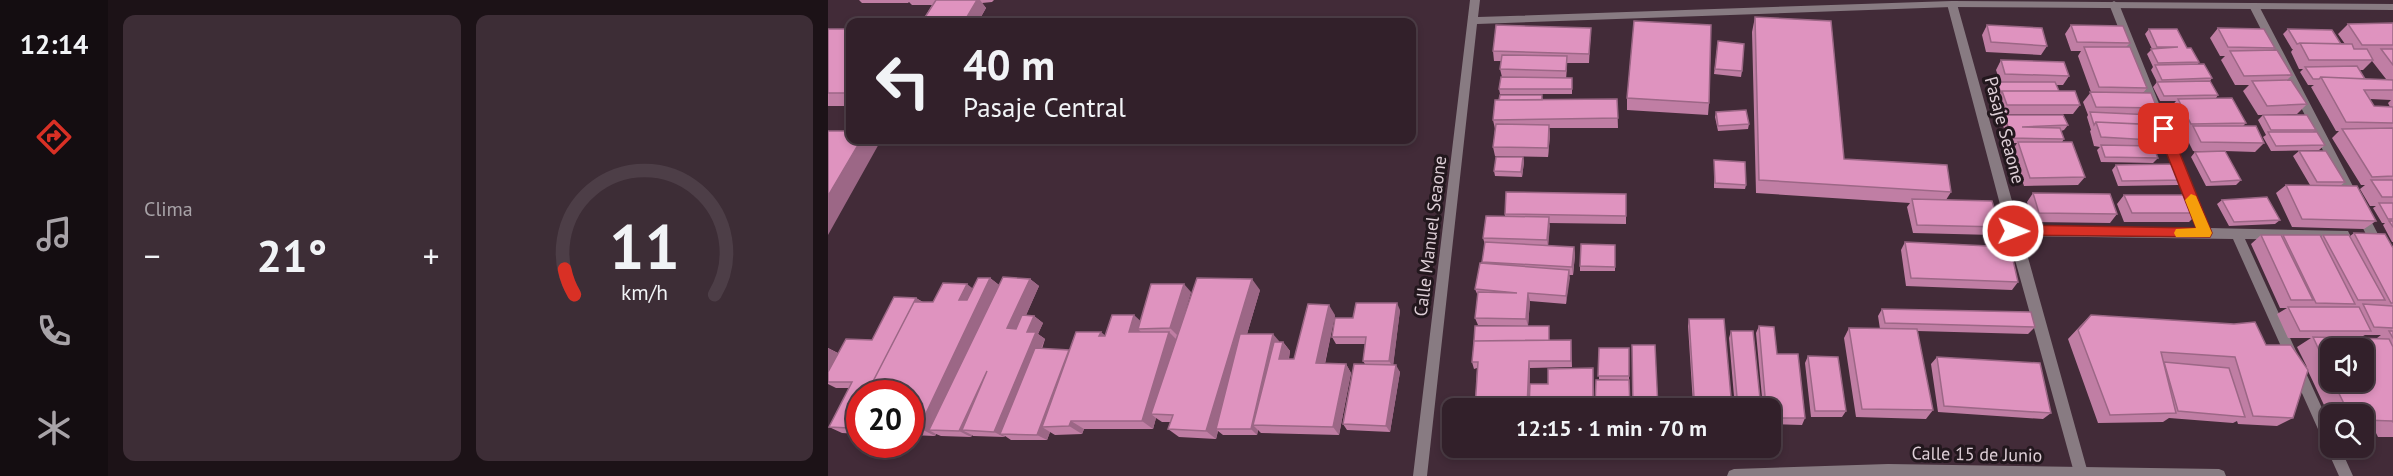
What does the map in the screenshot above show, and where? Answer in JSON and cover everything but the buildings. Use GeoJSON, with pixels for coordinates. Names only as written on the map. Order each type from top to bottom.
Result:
{"type":"FeatureCollection","features":[{"type":"Feature","properties":{"kind":"street","name":"Calle Manuel Seaone"},"geometry":{"type":"LineString","coordinates":[[1420,476],[1475,0]]}},
{"type":"Feature","properties":{"kind":"street"},"geometry":{"type":"LineString","coordinates":[[1473,21],[1952,4],[2393,7]]}},
{"type":"Feature","properties":{"kind":"street","name":"Pasaje Seaone"},"geometry":{"type":"LineString","coordinates":[[1952,4],[2081,473]]}},
{"type":"Feature","properties":{"kind":"street"},"geometry":{"type":"LineString","coordinates":[[2114,4],[2205,233]]}},
{"type":"Feature","properties":{"kind":"street"},"geometry":{"type":"LineString","coordinates":[[2254,6],[2393,275]]}},
{"type":"Feature","properties":{"kind":"street"},"geometry":{"type":"LineString","coordinates":[[2013,231],[2372,236]]}},
{"type":"Feature","properties":{"kind":"street"},"geometry":{"type":"LineString","coordinates":[[2236,233],[2320,418]]}},
{"type":"Feature","properties":{"kind":"street"},"geometry":{"type":"LineString","coordinates":[[2338,458],[2346,476]]}},
{"type":"Feature","properties":{"kind":"street","name":"Calle 15 de Junio"},"geometry":{"type":"LineString","coordinates":[[1734,476],[2081,473],[2219,476]]}},
{"type":"Feature","properties":{"kind":"slow traffic"},"geometry":{"type":"LineString","coordinates":[[2181,233],[2205,233],[2191,200]]}},
{"type":"Feature","properties":{"kind":"route"},"geometry":{"type":"LineString","coordinates":[[2013,231],[2205,233],[2164,129]]}}]}
